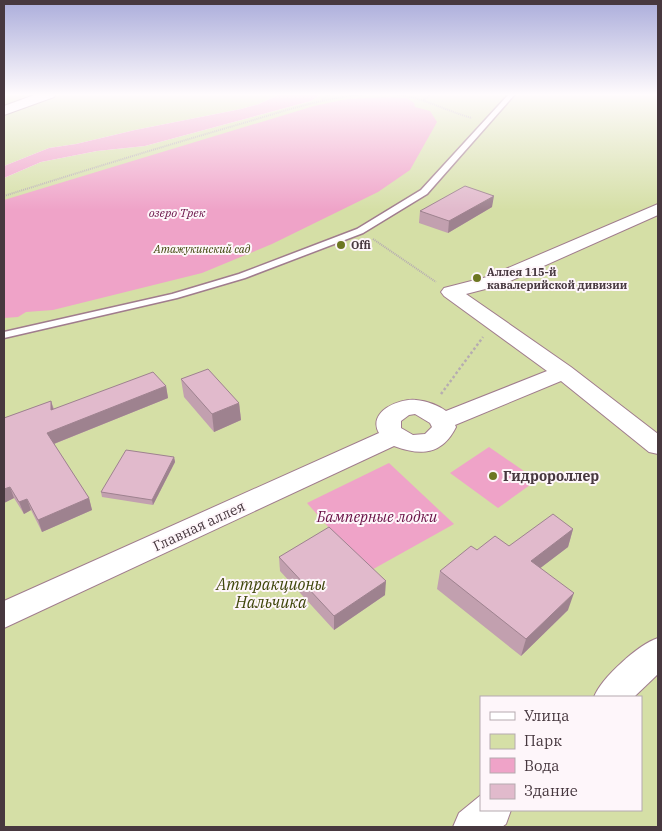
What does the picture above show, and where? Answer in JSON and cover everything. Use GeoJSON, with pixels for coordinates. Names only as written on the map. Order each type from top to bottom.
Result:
{"type":"FeatureCollection","features":[{"type":"Feature","properties":{"kind":"street"},"geometry":{"type":"LineString","coordinates":[[451,292],[494,281],[658,209]]}},
{"type":"Feature","properties":{"kind":"street"},"geometry":{"type":"LineString","coordinates":[[451,292],[563,372],[658,446]]}},
{"type":"Feature","properties":{"kind":"street"},"geometry":{"type":"LineString","coordinates":[[435,416],[563,372]]}},
{"type":"Feature","properties":{"kind":"street"},"geometry":{"type":"LineString","coordinates":[[407,408],[415,408],[435,416],[444,428],[442,434],[437,439],[429,442],[410,443],[394,436],[387,425],[393,414],[407,408]]}},
{"type":"Feature","properties":{"kind":"street","name":"Главная аллея"},"geometry":{"type":"LineString","coordinates":[[4,616],[394,436]]}},
{"type":"Feature","properties":{"kind":"street"},"geometry":{"type":"LineString","coordinates":[[611,696],[658,652]]}},
{"type":"Feature","properties":{"kind":"street"},"geometry":{"type":"LineString","coordinates":[[473,827],[491,811]]}},
{"type":"Feature","properties":{"kind":"lane"},"geometry":{"type":"LineString","coordinates":[[4,335],[174,296],[242,276],[360,231],[424,192],[477,133]]}},
{"type":"Feature","properties":{"kind":"path"},"geometry":{"type":"LineString","coordinates":[[4,196],[209,133]]}},
{"type":"Feature","properties":{"kind":"path"},"geometry":{"type":"LineString","coordinates":[[360,231],[451,292]]}},
{"type":"Feature","properties":{"kind":"path"},"geometry":{"type":"LineString","coordinates":[[435,416],[494,323]]}},
{"type":"Feature","properties":{"kind":"green space"},"geometry":{"type":"Polygon","coordinates":[[[4,133],[123,133],[76,144],[49,148],[4,166],[4,133]]]}},
{"type":"Feature","properties":{"kind":"green space","name":"Аттракционы Нальчика"},"geometry":{"type":"Polygon","coordinates":[[[194,133],[658,133],[658,827],[4,827],[4,178],[41,162],[97,151],[145,146],[194,133]]]}},
{"type":"Feature","properties":{"kind":"water"},"geometry":{"type":"Polygon","coordinates":[[[123,133],[194,133],[145,146],[97,151],[41,162],[4,178],[4,166],[49,148],[76,144],[123,133]]]}},
{"type":"Feature","properties":{"kind":"water","name":"озеро Трек"},"geometry":{"type":"Polygon","coordinates":[[[226,133],[431,133],[410,170],[378,192],[272,244],[202,273],[53,310],[26,312],[18,317],[4,318],[4,200],[226,133]]]}},
{"type":"Feature","properties":{"kind":"water","name":"Гидророллер"},"geometry":{"type":"Polygon","coordinates":[[[489,447],[537,480],[498,508],[450,473],[489,447]]]}},
{"type":"Feature","properties":{"kind":"water","name":"Бамперные лодки"},"geometry":{"type":"Polygon","coordinates":[[[389,463],[454,524],[368,572],[307,503],[389,463]]]}},
{"type":"Feature","properties":{"kind":"building"},"geometry":{"type":"Polygon","coordinates":[[[465,186],[494,196],[449,221],[420,211],[465,186]]]}},
{"type":"Feature","properties":{"kind":"building"},"geometry":{"type":"Polygon","coordinates":[[[208,369],[239,403],[212,414],[181,379],[208,369]]]}},
{"type":"Feature","properties":{"kind":"building"},"geometry":{"type":"Polygon","coordinates":[[[153,372],[166,386],[47,433],[89,498],[38,520],[27,499],[19,502],[10,487],[4,489],[4,418],[51,401],[51,410],[153,372]]]}},
{"type":"Feature","properties":{"kind":"building"},"geometry":{"type":"Polygon","coordinates":[[[126,450],[174,457],[152,500],[101,492],[126,450]]]}},
{"type":"Feature","properties":{"kind":"building"},"geometry":{"type":"Polygon","coordinates":[[[553,514],[573,529],[531,561],[574,593],[526,639],[440,571],[471,546],[477,550],[495,536],[509,546],[553,514]]]}},
{"type":"Feature","properties":{"kind":"building"},"geometry":{"type":"Polygon","coordinates":[[[329,527],[386,581],[334,616],[279,557],[329,527]]]}},
{"type":"Feature","properties":{"kind":"place","name":"Offi"},"geometry":{"type":"Point","coordinates":[341,245]}},
{"type":"Feature","properties":{"kind":"place","name":"Аллея 115-й кавалерийской дивизии"},"geometry":{"type":"Point","coordinates":[477,278]}},
{"type":"Feature","properties":{"kind":"place","name":"Гидророллер"},"geometry":{"type":"Point","coordinates":[493,476]}},
{"type":"Feature","properties":{"kind":"park label","name":"Атажукинский сад"},"geometry":{"type":"Point","coordinates":[202,249]}}]}
